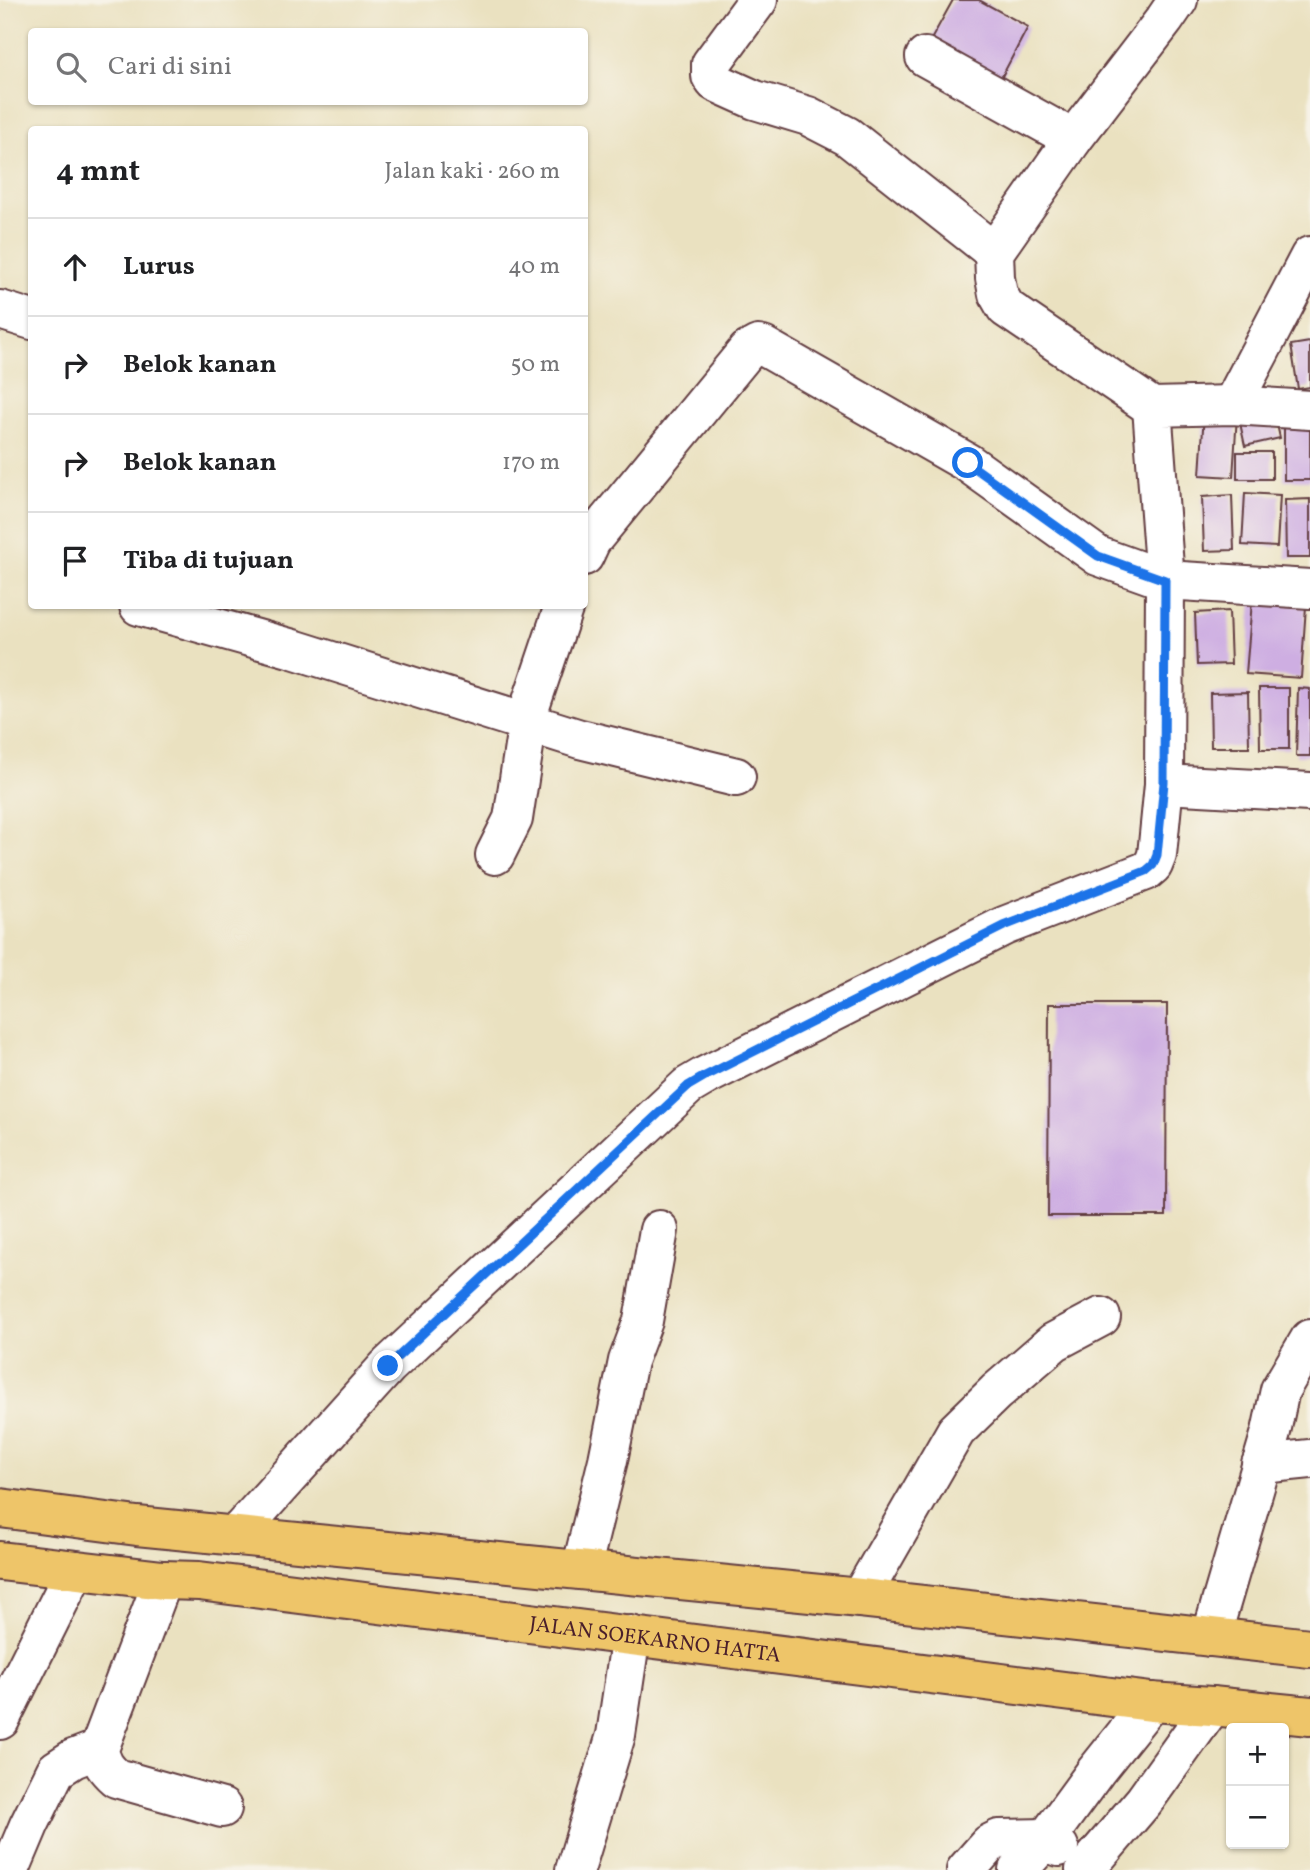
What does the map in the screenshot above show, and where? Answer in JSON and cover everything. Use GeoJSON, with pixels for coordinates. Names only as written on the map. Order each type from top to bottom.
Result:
{"type":"FeatureCollection","features":[{"type":"Feature","properties":{"kind":"highway"},"geometry":{"type":"LineString","coordinates":[[0,1508],[137,1526],[860,1598],[1310,1647]]}},
{"type":"Feature","properties":{"kind":"highway","name":"JALAN SOEKARNO HATTA"},"geometry":{"type":"LineString","coordinates":[[0,1561],[163,1580],[199,1581],[1151,1702],[1310,1717]]}},
{"type":"Feature","properties":{"kind":"street"},"geometry":{"type":"LineString","coordinates":[[758,0],[711,64],[711,76],[715,82],[755,100],[808,116],[847,136],[994,252]]}},
{"type":"Feature","properties":{"kind":"street"},"geometry":{"type":"LineString","coordinates":[[1178,0],[1073,139],[994,252],[998,294],[1006,309],[1152,407],[1232,405],[1310,410]]}},
{"type":"Feature","properties":{"kind":"street"},"geometry":{"type":"LineString","coordinates":[[925,57],[1073,139]]}},
{"type":"Feature","properties":{"kind":"street"},"geometry":{"type":"LineString","coordinates":[[1232,405],[1310,256]]}},
{"type":"Feature","properties":{"kind":"street"},"geometry":{"type":"LineString","coordinates":[[0,310],[28,319]]}},
{"type":"Feature","properties":{"kind":"street"},"geometry":{"type":"LineString","coordinates":[[588,544],[747,351],[763,345],[968,463],[1098,556],[1165,580],[1310,589]]}},
{"type":"Feature","properties":{"kind":"street"},"geometry":{"type":"LineString","coordinates":[[235,1536],[388,1366],[688,1086],[1004,926],[1146,871],[1153,865],[1157,855],[1164,783],[1165,580],[1152,407]]}},
{"type":"Feature","properties":{"kind":"street"},"geometry":{"type":"LineString","coordinates":[[150,609],[293,649],[580,739],[736,777]]}},
{"type":"Feature","properties":{"kind":"street"},"geometry":{"type":"LineString","coordinates":[[495,855],[513,819],[526,723],[563,609]]}},
{"type":"Feature","properties":{"kind":"street"},"geometry":{"type":"LineString","coordinates":[[1164,783],[1310,792]]}},
{"type":"Feature","properties":{"kind":"street"},"geometry":{"type":"LineString","coordinates":[[582,1570],[628,1361],[643,1321],[659,1230]]}},
{"type":"Feature","properties":{"kind":"street"},"geometry":{"type":"LineString","coordinates":[[860,1598],[956,1431],[1054,1342],[1101,1317]]}},
{"type":"Feature","properties":{"kind":"street"},"geometry":{"type":"LineString","coordinates":[[1211,1637],[1280,1390],[1310,1339]]}},
{"type":"Feature","properties":{"kind":"street"},"geometry":{"type":"LineString","coordinates":[[1261,1464],[1310,1460]]}},
{"type":"Feature","properties":{"kind":"street"},"geometry":{"type":"LineString","coordinates":[[0,1720],[75,1570]]}},
{"type":"Feature","properties":{"kind":"street"},"geometry":{"type":"LineString","coordinates":[[163,1580],[99,1749],[101,1761],[116,1778],[222,1808]]}},
{"type":"Feature","properties":{"kind":"street"},"geometry":{"type":"LineString","coordinates":[[575,1870],[617,1735],[631,1635]]}},
{"type":"Feature","properties":{"kind":"street"},"geometry":{"type":"LineString","coordinates":[[1018,1870],[1151,1702]]}},
{"type":"Feature","properties":{"kind":"street"},"geometry":{"type":"LineString","coordinates":[[966,1870],[989,1844],[999,1839],[1046,1838],[1087,1870],[1144,1801],[1212,1706]]}},
{"type":"Feature","properties":{"kind":"street"},"geometry":{"type":"LineString","coordinates":[[10,1870],[56,1770],[73,1759],[99,1749]]}},
{"type":"Feature","properties":{"kind":"street"},"geometry":{"type":"LineString","coordinates":[[1096,1771],[1144,1801]]}},
{"type":"Feature","properties":{"kind":"building"},"geometry":{"type":"Polygon","coordinates":[[[953,0],[979,0],[1028,27],[998,84],[928,45],[953,0]]]}},
{"type":"Feature","properties":{"kind":"building"},"geometry":{"type":"Polygon","coordinates":[[[1310,342],[1310,387],[1298,389],[1291,345],[1310,342]]]}},
{"type":"Feature","properties":{"kind":"building"},"geometry":{"type":"Polygon","coordinates":[[[1204,413],[1237,415],[1233,477],[1200,475],[1204,413]]]}},
{"type":"Feature","properties":{"kind":"building"},"geometry":{"type":"Polygon","coordinates":[[[1275,415],[1280,438],[1245,446],[1240,423],[1275,415]]]}},
{"type":"Feature","properties":{"kind":"building"},"geometry":{"type":"Polygon","coordinates":[[[1284,416],[1310,416],[1310,480],[1284,480],[1284,416]]]}},
{"type":"Feature","properties":{"kind":"building"},"geometry":{"type":"Polygon","coordinates":[[[1237,452],[1272,452],[1272,479],[1237,479],[1237,452]]]}},
{"type":"Feature","properties":{"kind":"building"},"geometry":{"type":"Polygon","coordinates":[[[1245,493],[1280,495],[1277,547],[1242,545],[1245,493]]]}},
{"type":"Feature","properties":{"kind":"building"},"geometry":{"type":"Polygon","coordinates":[[[1232,495],[1234,550],[1204,551],[1202,497],[1232,495]]]}},
{"type":"Feature","properties":{"kind":"building"},"geometry":{"type":"Polygon","coordinates":[[[1310,499],[1310,558],[1286,558],[1285,500],[1310,499]]]}},
{"type":"Feature","properties":{"kind":"building"},"geometry":{"type":"Polygon","coordinates":[[[1252,601],[1306,606],[1301,678],[1246,674],[1252,601]]]}},
{"type":"Feature","properties":{"kind":"building"},"geometry":{"type":"Polygon","coordinates":[[[1229,611],[1231,664],[1197,665],[1195,613],[1229,611]]]}},
{"type":"Feature","properties":{"kind":"building"},"geometry":{"type":"Polygon","coordinates":[[[1259,688],[1289,688],[1289,749],[1260,749],[1259,688]]]}},
{"type":"Feature","properties":{"kind":"building"},"geometry":{"type":"Polygon","coordinates":[[[1298,688],[1310,689],[1310,756],[1296,756],[1298,688]]]}},
{"type":"Feature","properties":{"kind":"building"},"geometry":{"type":"Polygon","coordinates":[[[1248,692],[1249,747],[1211,747],[1210,693],[1248,692]]]}},
{"type":"Feature","properties":{"kind":"building"},"geometry":{"type":"Polygon","coordinates":[[[1049,1004],[1167,1004],[1166,1216],[1048,1216],[1049,1004]]]}},
{"type":"Feature","properties":{"kind":"route"},"geometry":{"type":"LineString","coordinates":[[388,1366],[688,1086],[1004,926],[1146,871],[1153,865],[1157,855],[1164,783],[1165,580],[1098,556],[968,463]]}}]}
